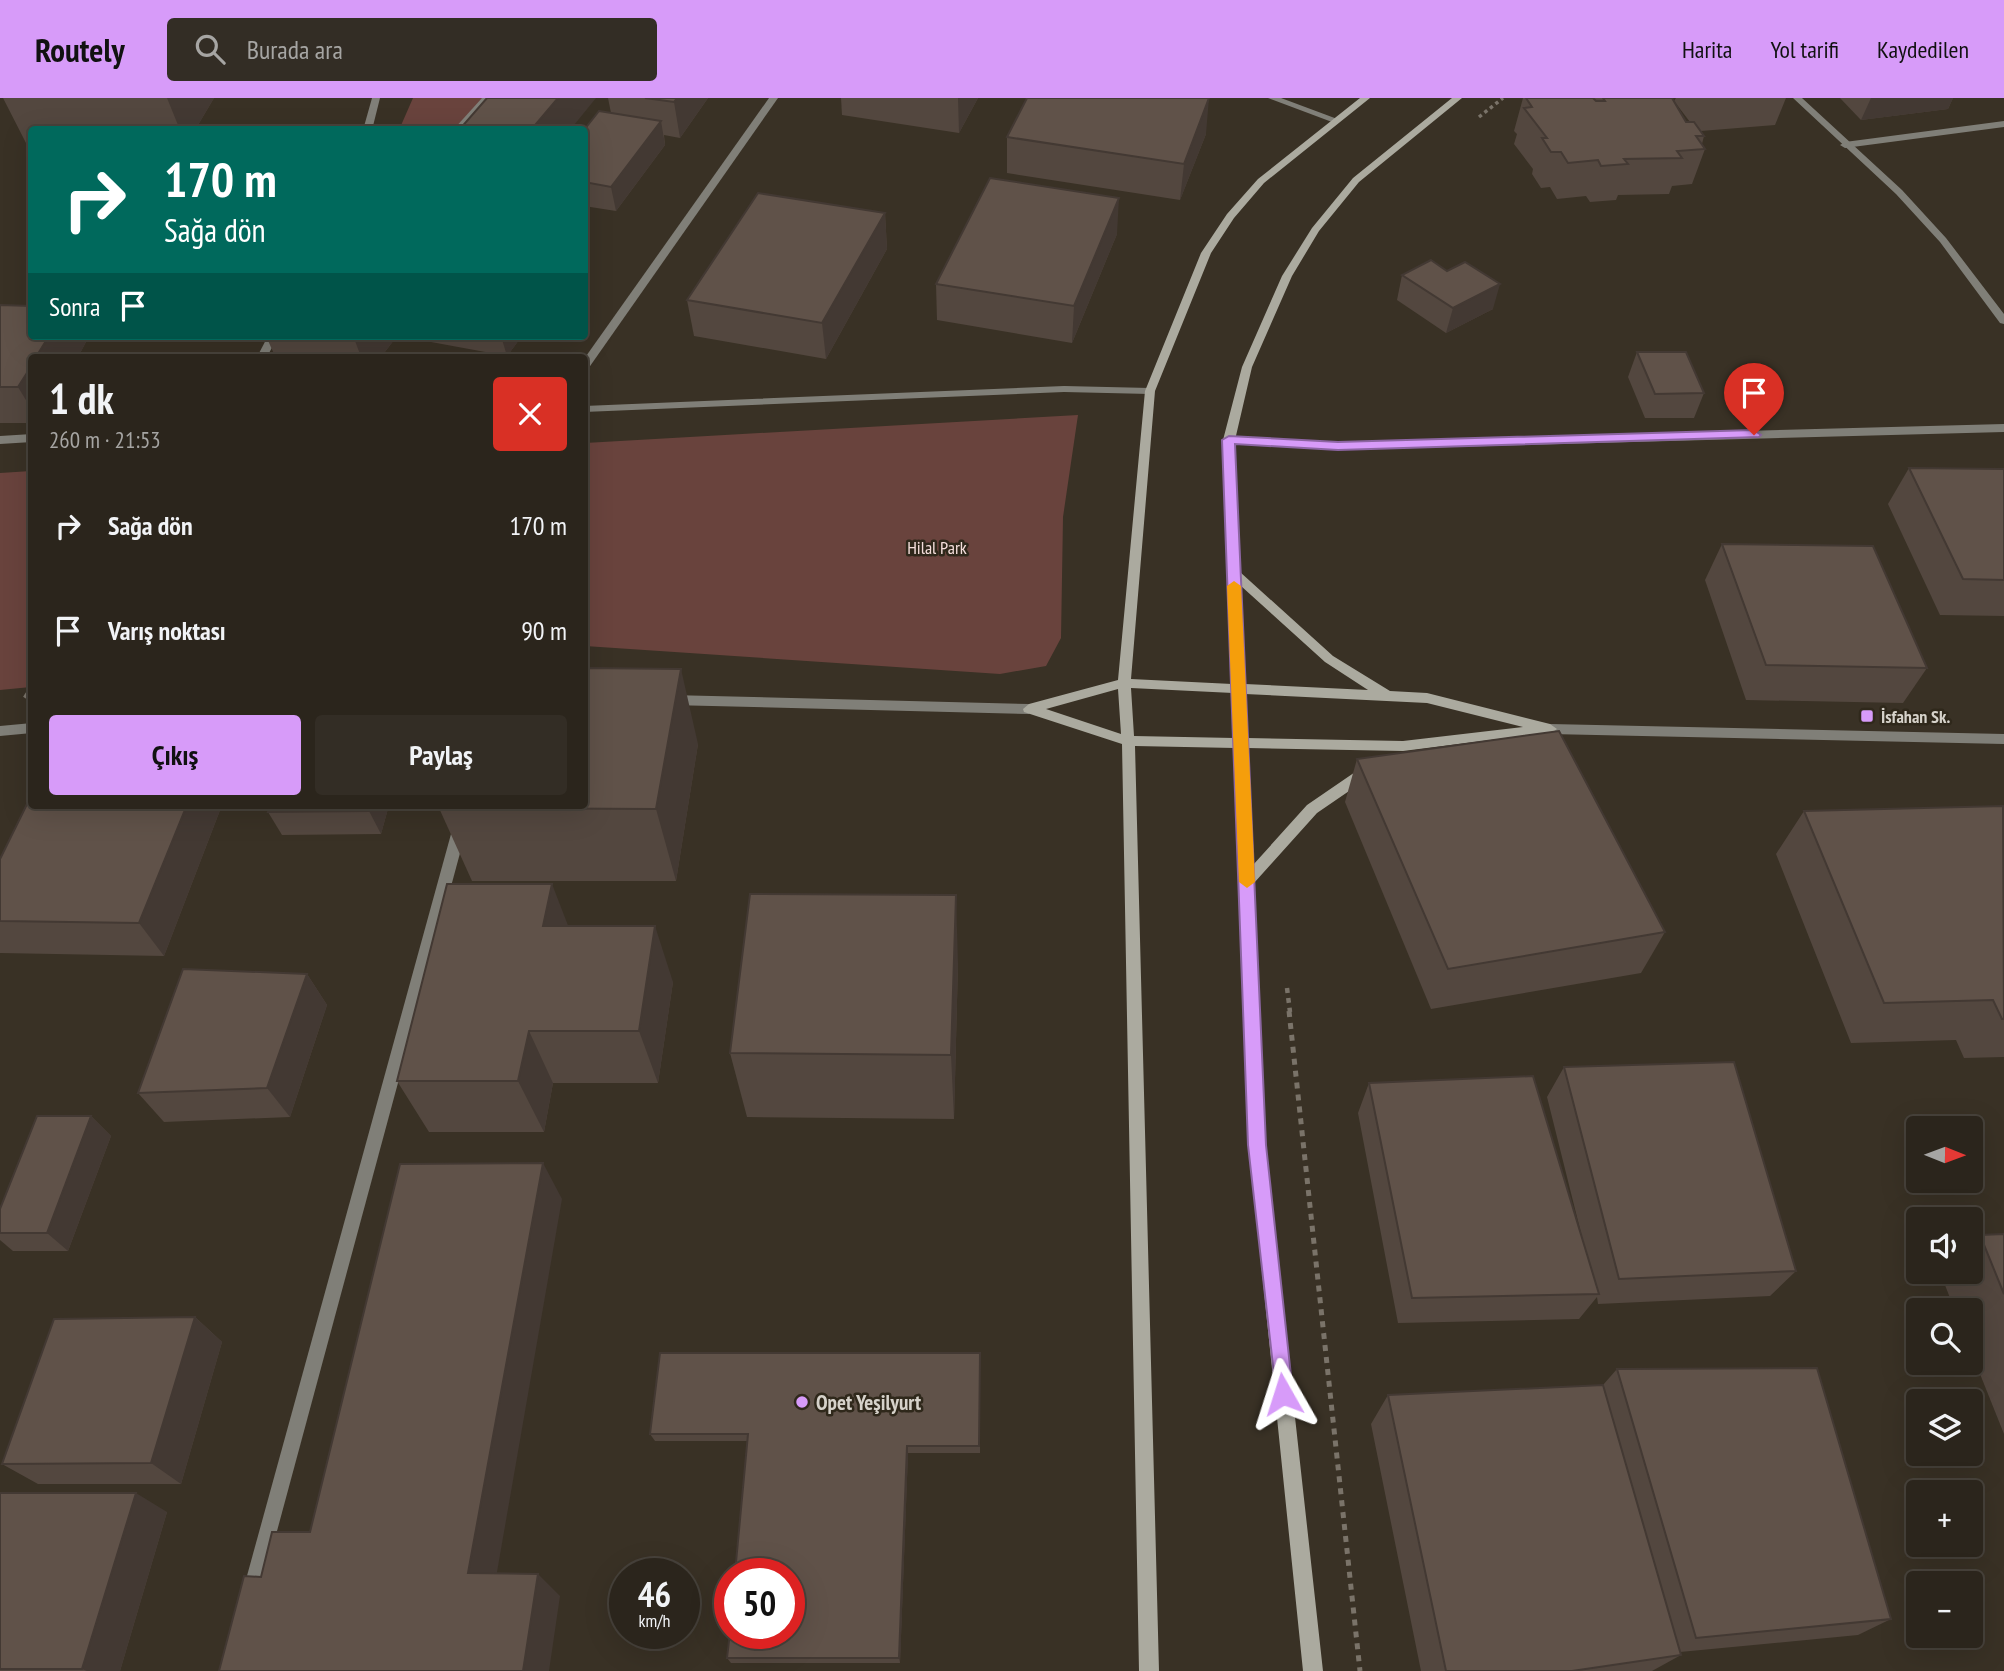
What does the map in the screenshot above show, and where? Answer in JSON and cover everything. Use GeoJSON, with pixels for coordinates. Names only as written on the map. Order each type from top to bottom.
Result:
{"type":"FeatureCollection","features":[{"type":"Feature","properties":{"kind":"main road"},"geometry":{"type":"LineString","coordinates":[[1149,1671],[1128,741],[1124,683],[1150,391],[1206,253],[1230,216],[1261,181],[1366,98]]}},
{"type":"Feature","properties":{"kind":"main road"},"geometry":{"type":"LineString","coordinates":[[1313,1671],[1257,1145],[1229,440],[1247,367],[1287,276],[1315,230],[1356,180],[1458,98]]}},
{"type":"Feature","properties":{"kind":"main road"},"geometry":{"type":"LineString","coordinates":[[1233,572],[1329,659],[1388,696]]}},
{"type":"Feature","properties":{"kind":"main road"},"geometry":{"type":"LineString","coordinates":[[1029,709],[1124,683],[1427,698],[1550,729]]}},
{"type":"Feature","properties":{"kind":"main road"},"geometry":{"type":"LineString","coordinates":[[1029,709],[1128,741],[1403,746],[1550,729]]}},
{"type":"Feature","properties":{"kind":"main road"},"geometry":{"type":"LineString","coordinates":[[1247,881],[1312,809],[1403,746]]}},
{"type":"Feature","properties":{"kind":"street"},"geometry":{"type":"LineString","coordinates":[[368,126],[376,98]]}},
{"type":"Feature","properties":{"kind":"street"},"geometry":{"type":"LineString","coordinates":[[461,126],[487,98]]}},
{"type":"Feature","properties":{"kind":"street"},"geometry":{"type":"LineString","coordinates":[[588,361],[774,98]]}},
{"type":"Feature","properties":{"kind":"street"},"geometry":{"type":"LineString","coordinates":[[1272,98],[1335,120]]}},
{"type":"Feature","properties":{"kind":"street"},"geometry":{"type":"LineString","coordinates":[[1797,98],[1899,192],[1934,230],[2004,319]]}},
{"type":"Feature","properties":{"kind":"street"},"geometry":{"type":"LineString","coordinates":[[1845,145],[2004,124]]}},
{"type":"Feature","properties":{"kind":"street"},"geometry":{"type":"LineString","coordinates":[[588,409],[1064,389],[1150,391]]}},
{"type":"Feature","properties":{"kind":"street"},"geometry":{"type":"LineString","coordinates":[[1229,440],[1338,446],[2004,428]]}},
{"type":"Feature","properties":{"kind":"street"},"geometry":{"type":"LineString","coordinates":[[0,440],[28,438]]}},
{"type":"Feature","properties":{"kind":"street"},"geometry":{"type":"LineString","coordinates":[[654,700],[1029,709]]}},
{"type":"Feature","properties":{"kind":"street"},"geometry":{"type":"LineString","coordinates":[[0,731],[28,728]]}},
{"type":"Feature","properties":{"kind":"street"},"geometry":{"type":"LineString","coordinates":[[1550,729],[2004,738]]}},
{"type":"Feature","properties":{"kind":"street"},"geometry":{"type":"LineString","coordinates":[[248,1604],[465,809]]}},
{"type":"Feature","properties":{"kind":"green space"},"geometry":{"type":"Polygon","coordinates":[[[413,98],[487,98],[461,126],[401,126],[413,98]]]}},
{"type":"Feature","properties":{"kind":"green space","name":"Hilal Park"},"geometry":{"type":"Polygon","coordinates":[[[1078,415],[1063,517],[1061,638],[1046,666],[1000,674],[588,646],[588,443],[1078,415]]]}},
{"type":"Feature","properties":{"kind":"green space"},"geometry":{"type":"Polygon","coordinates":[[[28,471],[28,687],[0,690],[0,473],[28,471]]]}},
{"type":"Feature","properties":{"kind":"building"},"geometry":{"type":"Polygon","coordinates":[[[487,98],[558,98],[534,126],[462,126],[487,98]]]}},
{"type":"Feature","properties":{"kind":"building"},"geometry":{"type":"Polygon","coordinates":[[[645,98],[677,98],[674,102],[645,98]]]}},
{"type":"Feature","properties":{"kind":"building"},"geometry":{"type":"Polygon","coordinates":[[[1027,98],[1209,98],[1184,164],[1007,137],[1027,98]]]}},
{"type":"Feature","properties":{"kind":"building"},"geometry":{"type":"Polygon","coordinates":[[[1526,98],[1593,98],[1596,101],[1605,101],[1603,98],[1672,98],[1686,122],[1694,122],[1704,136],[1696,136],[1705,149],[1677,151],[1682,158],[1624,159],[1628,164],[1601,166],[1598,160],[1568,163],[1561,152],[1551,152],[1542,138],[1547,138],[1524,108],[1532,107],[1526,98]]]}},
{"type":"Feature","properties":{"kind":"building"},"geometry":{"type":"Polygon","coordinates":[[[599,111],[661,121],[611,187],[588,183],[587,126],[599,111]]]}},
{"type":"Feature","properties":{"kind":"building"},"geometry":{"type":"Polygon","coordinates":[[[990,178],[1119,198],[1074,306],[936,284],[990,178]]]}},
{"type":"Feature","properties":{"kind":"building"},"geometry":{"type":"Polygon","coordinates":[[[758,193],[885,213],[822,323],[687,300],[758,193]]]}},
{"type":"Feature","properties":{"kind":"building"},"geometry":{"type":"Polygon","coordinates":[[[1431,260],[1447,271],[1465,262],[1500,284],[1453,308],[1402,275],[1431,260]]]}},
{"type":"Feature","properties":{"kind":"building"},"geometry":{"type":"Polygon","coordinates":[[[0,305],[28,306],[28,340],[47,340],[38,354],[28,354],[28,371],[18,387],[0,387],[0,305]]]}},
{"type":"Feature","properties":{"kind":"building"},"geometry":{"type":"Polygon","coordinates":[[[1637,352],[1686,352],[1704,393],[1655,394],[1637,352]]]}},
{"type":"Feature","properties":{"kind":"building"},"geometry":{"type":"Polygon","coordinates":[[[1909,468],[2004,469],[2004,580],[1963,579],[1909,468]]]}},
{"type":"Feature","properties":{"kind":"building"},"geometry":{"type":"Polygon","coordinates":[[[1722,544],[1873,546],[1927,668],[1766,665],[1722,544]]]}},
{"type":"Feature","properties":{"kind":"building"},"geometry":{"type":"Polygon","coordinates":[[[588,668],[681,669],[656,809],[588,809],[588,668]]]}},
{"type":"Feature","properties":{"kind":"building"},"geometry":{"type":"Polygon","coordinates":[[[1559,731],[1665,932],[1448,969],[1357,759],[1559,731]]]}},
{"type":"Feature","properties":{"kind":"building"},"geometry":{"type":"Polygon","coordinates":[[[28,802],[28,809],[185,809],[139,923],[0,921],[0,859],[28,802]]]}},
{"type":"Feature","properties":{"kind":"building"},"geometry":{"type":"Polygon","coordinates":[[[2003,806],[2004,1019],[1993,1000],[1884,1003],[1804,811],[2003,806]]]}},
{"type":"Feature","properties":{"kind":"building"},"geometry":{"type":"Polygon","coordinates":[[[269,809],[370,809],[369,811],[268,812],[269,809]]]}},
{"type":"Feature","properties":{"kind":"building"},"geometry":{"type":"Polygon","coordinates":[[[447,884],[552,884],[543,926],[655,926],[639,1031],[529,1031],[518,1081],[397,1081],[447,884]]]}},
{"type":"Feature","properties":{"kind":"building"},"geometry":{"type":"Polygon","coordinates":[[[750,894],[956,895],[951,1055],[730,1053],[750,894]]]}},
{"type":"Feature","properties":{"kind":"building"},"geometry":{"type":"Polygon","coordinates":[[[183,969],[307,974],[267,1088],[138,1093],[183,969]]]}},
{"type":"Feature","properties":{"kind":"building"},"geometry":{"type":"Polygon","coordinates":[[[1734,1062],[1796,1271],[1619,1279],[1564,1067],[1734,1062]]]}},
{"type":"Feature","properties":{"kind":"building"},"geometry":{"type":"Polygon","coordinates":[[[1533,1076],[1599,1294],[1412,1298],[1369,1083],[1533,1076]]]}},
{"type":"Feature","properties":{"kind":"building"},"geometry":{"type":"Polygon","coordinates":[[[37,1116],[91,1116],[47,1233],[0,1233],[0,1209],[37,1116]]]}},
{"type":"Feature","properties":{"kind":"building"},"geometry":{"type":"Polygon","coordinates":[[[543,1163],[468,1573],[538,1574],[523,1671],[219,1671],[244,1576],[261,1577],[272,1532],[310,1532],[400,1164],[543,1163]]]}},
{"type":"Feature","properties":{"kind":"building"},"geometry":{"type":"Polygon","coordinates":[[[2004,1234],[2004,1294],[1983,1242],[1983,1235],[2004,1234]]]}},
{"type":"Feature","properties":{"kind":"building"},"geometry":{"type":"Polygon","coordinates":[[[195,1317],[151,1463],[2,1464],[54,1319],[195,1317]]]}},
{"type":"Feature","properties":{"kind":"building"},"geometry":{"type":"Polygon","coordinates":[[[660,1353],[980,1353],[979,1446],[907,1446],[899,1658],[727,1658],[728,1649],[805,1649],[805,1558],[736,1558],[748,1434],[650,1434],[660,1353]]]}},
{"type":"Feature","properties":{"kind":"building"},"geometry":{"type":"Polygon","coordinates":[[[1817,1368],[1891,1619],[1696,1638],[1617,1369],[1817,1368]]]}},
{"type":"Feature","properties":{"kind":"building"},"geometry":{"type":"Polygon","coordinates":[[[1603,1385],[1681,1655],[1572,1671],[1446,1671],[1388,1395],[1603,1385]]]}},
{"type":"Feature","properties":{"kind":"building"},"geometry":{"type":"Polygon","coordinates":[[[0,1493],[136,1493],[82,1669],[0,1669],[0,1493]]]}},
{"type":"Feature","properties":{"kind":"slow traffic"},"geometry":{"type":"LineString","coordinates":[[1234,586],[1247,882]]}},
{"type":"Feature","properties":{"kind":"place","name":"İsfahan Sk."},"geometry":{"type":"Point","coordinates":[1867,716]}},
{"type":"Feature","properties":{"kind":"place","name":"Opet Yeşilyurt"},"geometry":{"type":"Point","coordinates":[802,1402]}},
{"type":"Feature","properties":{"kind":"route"},"geometry":{"type":"LineString","coordinates":[[1283,1394],[1257,1145],[1229,440],[1338,446],[1754,435]]}}]}
